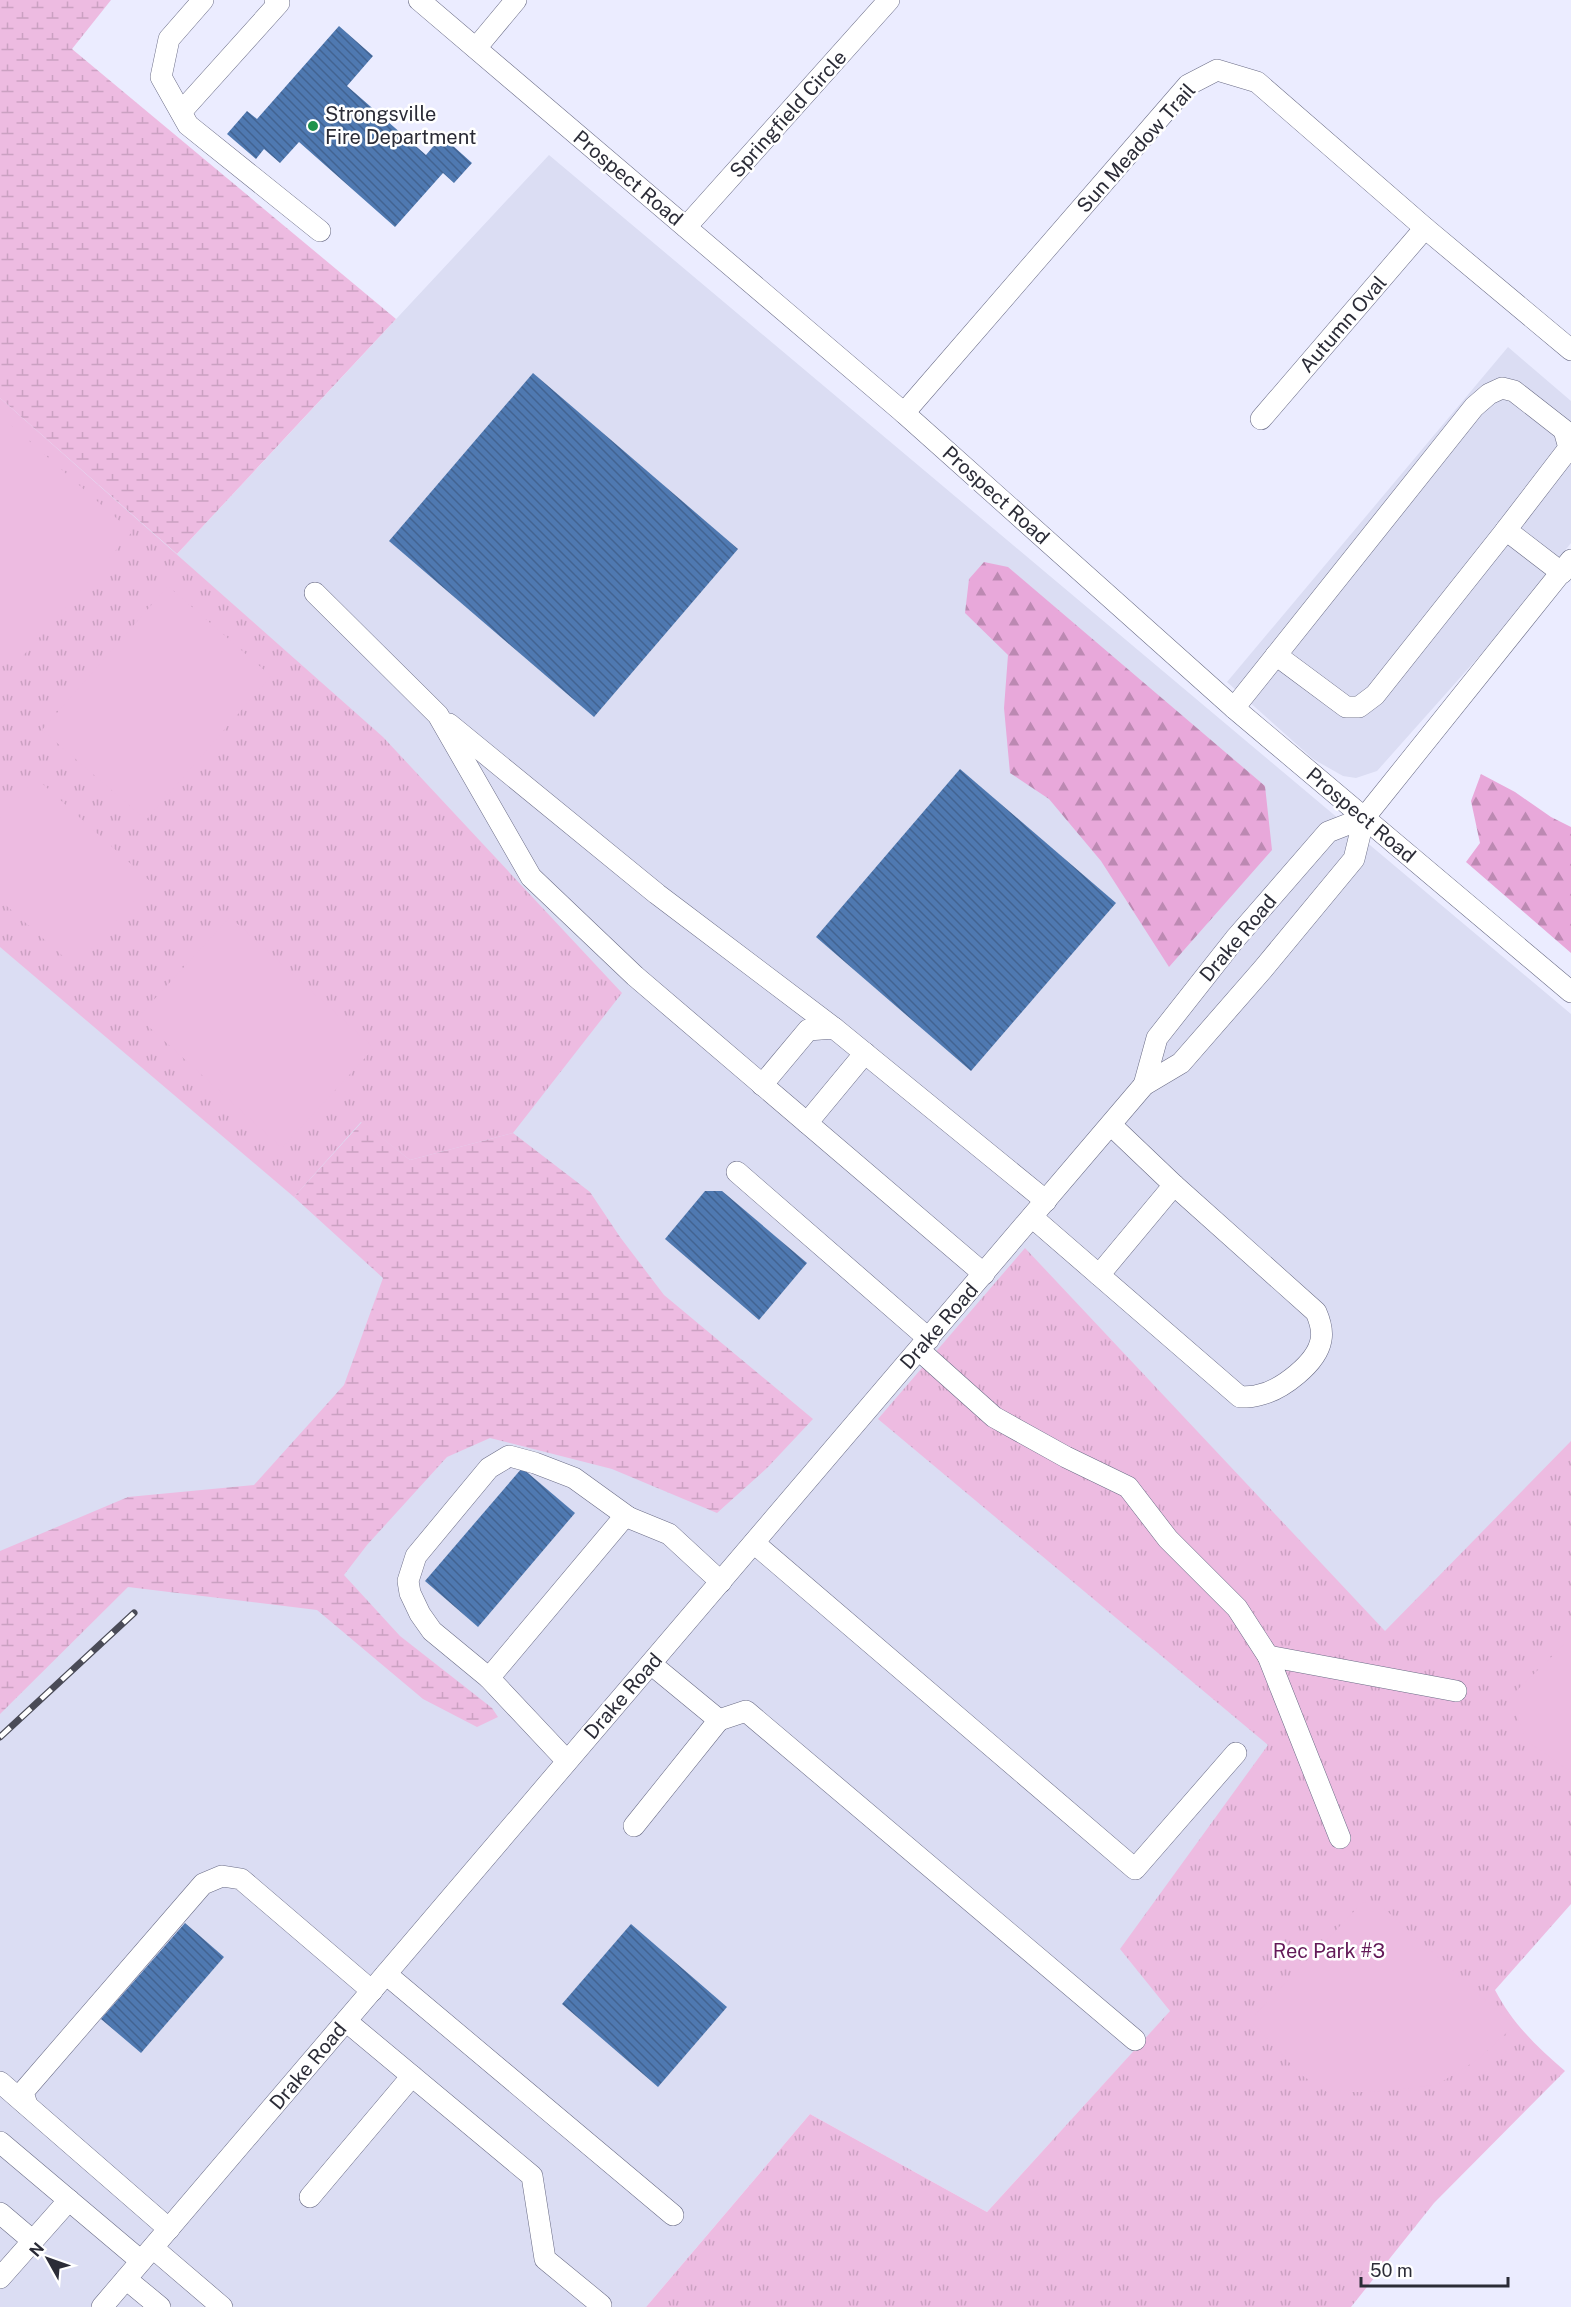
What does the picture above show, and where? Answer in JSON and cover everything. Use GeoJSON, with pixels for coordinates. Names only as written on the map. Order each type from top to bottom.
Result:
{"type":"FeatureCollection","features":[{"type":"Feature","properties":{"kind":"street"},"geometry":{"type":"LineString","coordinates":[[203,0],[169,39],[160,77],[188,125],[320,231]]}},
{"type":"Feature","properties":{"kind":"street"},"geometry":{"type":"LineString","coordinates":[[181,112],[279,3],[275,0]]}},
{"type":"Feature","properties":{"kind":"street","name":"Prospect Road"},"geometry":{"type":"LineString","coordinates":[[419,0],[904,413],[1234,708],[1571,992]]}},
{"type":"Feature","properties":{"kind":"street"},"geometry":{"type":"LineString","coordinates":[[476,48],[516,0]]}},
{"type":"Feature","properties":{"kind":"street","name":"Springfield Circle"},"geometry":{"type":"LineString","coordinates":[[686,227],[890,0]]}},
{"type":"Feature","properties":{"kind":"street","name":"Sun Meadow Trail"},"geometry":{"type":"LineString","coordinates":[[904,413],[1188,85],[1217,70],[1257,82],[1425,228],[1571,350]]}},
{"type":"Feature","properties":{"kind":"street","name":"Autumn Oval"},"geometry":{"type":"LineString","coordinates":[[1261,419],[1425,228]]}},
{"type":"Feature","properties":{"kind":"street"},"geometry":{"type":"LineString","coordinates":[[1234,708],[1276,655],[1474,407],[1502,388],[1514,391],[1564,430],[1569,448],[1376,695],[1359,707],[1346,707],[1276,655]]}},
{"type":"Feature","properties":{"kind":"street"},"geometry":{"type":"LineString","coordinates":[[1506,530],[1566,566]]}},
{"type":"Feature","properties":{"kind":"street","name":"Drake Road"},"geometry":{"type":"LineString","coordinates":[[102,2307],[1144,1085],[1181,1063],[1263,969],[1354,859],[1364,818],[1566,566]]}},
{"type":"Feature","properties":{"kind":"street"},"geometry":{"type":"LineString","coordinates":[[315,593],[438,715],[657,894],[834,1028],[1046,1201]]}},
{"type":"Feature","properties":{"kind":"street"},"geometry":{"type":"LineString","coordinates":[[438,715],[531,877],[636,976],[984,1274]]}},
{"type":"Feature","properties":{"kind":"street","name":"Drake Road"},"geometry":{"type":"LineString","coordinates":[[1144,1085],[1156,1038],[1234,939],[1328,832],[1364,818]]}},
{"type":"Feature","properties":{"kind":"street"},"geometry":{"type":"LineString","coordinates":[[762,1085],[808,1030],[834,1028]]}},
{"type":"Feature","properties":{"kind":"street"},"geometry":{"type":"LineString","coordinates":[[807,1123],[865,1053]]}},
{"type":"Feature","properties":{"kind":"street"},"geometry":{"type":"LineString","coordinates":[[1032,1218],[1240,1397],[1261,1395],[1289,1381],[1311,1361],[1321,1341],[1321,1324],[1316,1312],[1174,1185],[1111,1125]]}},
{"type":"Feature","properties":{"kind":"street"},"geometry":{"type":"LineString","coordinates":[[737,1173],[924,1344],[994,1417],[1066,1458],[1128,1487],[1168,1539],[1237,1608],[1268,1656],[1340,1838]]}},
{"type":"Feature","properties":{"kind":"street"},"geometry":{"type":"LineString","coordinates":[[1099,1275],[1174,1185]]}},
{"type":"Feature","properties":{"kind":"street"},"geometry":{"type":"LineString","coordinates":[[567,1761],[489,1678],[432,1631],[420,1614],[410,1593],[408,1581],[416,1556],[489,1468],[509,1456],[535,1463],[573,1478],[628,1517],[669,1534],[721,1582]]}},
{"type":"Feature","properties":{"kind":"street"},"geometry":{"type":"LineString","coordinates":[[489,1678],[625,1516],[628,1517]]}},
{"type":"Feature","properties":{"kind":"street"},"geometry":{"type":"LineString","coordinates":[[754,1543],[1135,1869],[1236,1753]]}},
{"type":"Feature","properties":{"kind":"street"},"geometry":{"type":"LineString","coordinates":[[1268,1656],[1456,1691]]}},
{"type":"Feature","properties":{"kind":"street"},"geometry":{"type":"LineString","coordinates":[[651,1664],[719,1720]]}},
{"type":"Feature","properties":{"kind":"street"},"geometry":{"type":"LineString","coordinates":[[634,1826],[719,1720],[746,1711],[1135,2040]]}},
{"type":"Feature","properties":{"kind":"street"},"geometry":{"type":"LineString","coordinates":[[27,2105],[23,2092],[203,1884],[222,1876],[241,1879],[372,1991]]}},
{"type":"Feature","properties":{"kind":"street"},"geometry":{"type":"LineString","coordinates":[[386,1974],[673,2215]]}},
{"type":"Feature","properties":{"kind":"street"},"geometry":{"type":"LineString","coordinates":[[346,2021],[532,2176],[545,2259],[601,2305],[599,2307]]}},
{"type":"Feature","properties":{"kind":"street"},"geometry":{"type":"LineString","coordinates":[[310,2197],[412,2076]]}},
{"type":"Feature","properties":{"kind":"street"},"geometry":{"type":"LineString","coordinates":[[0,2082],[169,2229]]}},
{"type":"Feature","properties":{"kind":"street"},"geometry":{"type":"LineString","coordinates":[[0,2142],[69,2200],[222,2307]]}},
{"type":"Feature","properties":{"kind":"street"},"geometry":{"type":"LineString","coordinates":[[0,2278],[69,2200]]}},
{"type":"Feature","properties":{"kind":"street"},"geometry":{"type":"LineString","coordinates":[[0,2213],[33,2241]]}},
{"type":"Feature","properties":{"kind":"street"},"geometry":{"type":"LineString","coordinates":[[126,2279],[160,2307]]}},
{"type":"Feature","properties":{"kind":"shaded area"},"geometry":{"type":"Polygon","coordinates":[[[549,155],[1571,1014],[1571,1572],[987,2212],[810,2114],[646,2307],[0,2307],[0,398],[177,554],[549,155]]]}},
{"type":"Feature","properties":{"kind":"shaded area"},"geometry":{"type":"Polygon","coordinates":[[[1508,347],[1571,401],[1571,543],[1491,643],[1377,771],[1356,778],[1343,776],[1313,759],[1227,682],[1508,347]]]}},
{"type":"Feature","properties":{"kind":"green space"},"geometry":{"type":"Polygon","coordinates":[[[0,0],[111,0],[72,49],[396,319],[177,554],[0,398],[0,0]]]}},
{"type":"Feature","properties":{"kind":"green space"},"geometry":{"type":"Polygon","coordinates":[[[0,398],[383,737],[622,993],[513,1133],[410,1160],[361,1122],[294,1197],[0,947],[0,398]]]}},
{"type":"Feature","properties":{"kind":"green space"},"geometry":{"type":"Polygon","coordinates":[[[0,415],[132,532],[15,665],[0,651],[0,415]]]}},
{"type":"Feature","properties":{"kind":"green space"},"geometry":{"type":"Polygon","coordinates":[[[984,562],[1008,567],[1265,786],[1272,850],[1169,967],[1101,861],[1049,799],[1010,773],[1004,708],[1008,655],[965,613],[969,579],[984,562]]]}},
{"type":"Feature","properties":{"kind":"green space"},"geometry":{"type":"Polygon","coordinates":[[[168,586],[271,676],[146,820],[42,730],[168,586]]]}},
{"type":"Feature","properties":{"kind":"green space"},"geometry":{"type":"Polygon","coordinates":[[[1481,774],[1571,827],[1571,953],[1466,862],[1480,843],[1471,801],[1481,774]]]}},
{"type":"Feature","properties":{"kind":"green space"},"geometry":{"type":"Polygon","coordinates":[[[36,778],[151,882],[75,967],[0,900],[0,818],[36,778]]]}},
{"type":"Feature","properties":{"kind":"green space"},"geometry":{"type":"Polygon","coordinates":[[[230,917],[374,1048],[282,1148],[138,1017],[230,917]]]}},
{"type":"Feature","properties":{"kind":"green space"},"geometry":{"type":"Polygon","coordinates":[[[362,1122],[410,1160],[513,1133],[590,1192],[620,1237],[664,1295],[813,1419],[767,1468],[717,1513],[612,1469],[490,1438],[447,1457],[367,1545],[344,1575],[400,1636],[492,1708],[498,1717],[477,1727],[423,1699],[317,1610],[128,1587],[0,1714],[0,1551],[128,1497],[254,1485],[344,1385],[383,1278],[294,1197],[362,1122]]]}},
{"type":"Feature","properties":{"kind":"green space","name":"Rec Park #3"},"geometry":{"type":"Polygon","coordinates":[[[1025,1248],[1385,1631],[1571,1441],[1571,1904],[1495,1990],[1509,2013],[1526,2034],[1565,2071],[1434,2203],[1351,2307],[646,2307],[810,2114],[987,2212],[1170,2011],[1120,1949],[1268,1745],[878,1419],[1025,1248]]]}},
{"type":"Feature","properties":{"kind":"green space"},"geometry":{"type":"Polygon","coordinates":[[[1571,1638],[1571,1772],[1527,1741],[1509,1698],[1571,1638]]]}},
{"type":"Feature","properties":{"kind":"green space"},"geometry":{"type":"Polygon","coordinates":[[[1377,1902],[1514,2026],[1477,2060],[1438,2084],[1370,2092],[1327,2092],[1300,2074],[1250,2020],[1362,1903],[1377,1902]]]}},
{"type":"Feature","properties":{"kind":"building","name":"Strongsville Fire Department"},"geometry":{"type":"Polygon","coordinates":[[[339,26],[373,56],[347,86],[426,155],[442,136],[472,163],[454,183],[443,173],[395,227],[299,142],[280,163],[264,149],[256,159],[227,134],[247,111],[257,119],[339,26]]]}},
{"type":"Feature","properties":{"kind":"building"},"geometry":{"type":"Polygon","coordinates":[[[533,373],[738,549],[594,717],[389,541],[533,373]]]}},
{"type":"Feature","properties":{"kind":"building"},"geometry":{"type":"Polygon","coordinates":[[[960,769],[1116,903],[971,1071],[816,937],[960,769]]]}},
{"type":"Feature","properties":{"kind":"building"},"geometry":{"type":"Polygon","coordinates":[[[705,1191],[722,1191],[807,1263],[759,1320],[665,1239],[705,1191]]]}},
{"type":"Feature","properties":{"kind":"building"},"geometry":{"type":"Polygon","coordinates":[[[522,1468],[575,1513],[478,1627],[425,1581],[522,1468]]]}},
{"type":"Feature","properties":{"kind":"building"},"geometry":{"type":"Polygon","coordinates":[[[185,1923],[224,1957],[141,2053],[101,2019],[185,1923]]]}},
{"type":"Feature","properties":{"kind":"building"},"geometry":{"type":"Polygon","coordinates":[[[631,1924],[727,2007],[658,2087],[562,2004],[631,1924]]]}},
{"type":"Feature","properties":{"kind":"railway"},"geometry":{"type":"LineString","coordinates":[[0,1737],[134,1613]]}},
{"type":"Feature","properties":{"kind":"place","name":"Strongsville Fire Department"},"geometry":{"type":"Point","coordinates":[313,126]}}]}
